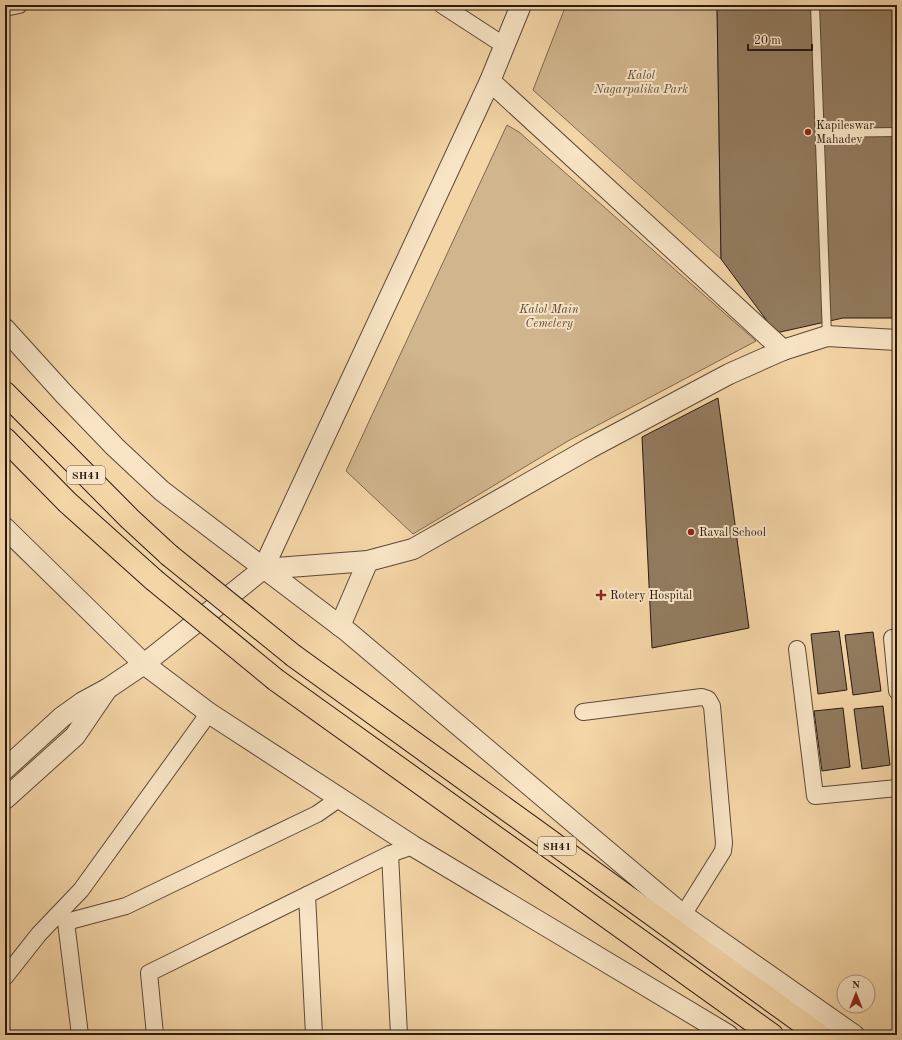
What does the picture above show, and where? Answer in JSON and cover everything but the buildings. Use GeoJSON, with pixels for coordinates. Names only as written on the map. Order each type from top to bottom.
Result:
{"type":"FeatureCollection","features":[{"type":"Feature","properties":{"kind":"main road","name":"SH41"},"geometry":{"type":"LineString","coordinates":[[5,393],[124,514],[169,555],[294,656],[819,1035]]}},
{"type":"Feature","properties":{"kind":"main road","name":"SH41"},"geometry":{"type":"LineString","coordinates":[[5,439],[67,502],[154,580],[276,680],[772,1035]]}},
{"type":"Feature","properties":{"kind":"street"},"geometry":{"type":"LineString","coordinates":[[5,8],[19,5]]}},
{"type":"Feature","properties":{"kind":"street"},"geometry":{"type":"LineString","coordinates":[[442,5],[505,46]]}},
{"type":"Feature","properties":{"kind":"street"},"geometry":{"type":"LineString","coordinates":[[5,769],[62,717],[144,664],[263,569],[490,81],[521,5]]}},
{"type":"Feature","properties":{"kind":"street"},"geometry":{"type":"LineString","coordinates":[[490,81],[783,350]]}},
{"type":"Feature","properties":{"kind":"street"},"geometry":{"type":"LineString","coordinates":[[5,328],[74,404],[162,491],[340,626],[682,915],[854,1035]]}},
{"type":"Feature","properties":{"kind":"street"},"geometry":{"type":"LineString","coordinates":[[263,569],[368,561],[413,548],[590,448],[729,374],[783,350],[827,336],[897,340]]}},
{"type":"Feature","properties":{"kind":"street"},"geometry":{"type":"LineString","coordinates":[[5,528],[144,664],[209,713],[413,846],[728,1035]]}},
{"type":"Feature","properties":{"kind":"street"},"geometry":{"type":"LineString","coordinates":[[340,626],[368,561]]}},
{"type":"Feature","properties":{"kind":"street"},"geometry":{"type":"LineString","coordinates":[[892,638],[897,691]]}},
{"type":"Feature","properties":{"kind":"street"},"geometry":{"type":"LineString","coordinates":[[797,649],[815,796],[897,788]]}},
{"type":"Feature","properties":{"kind":"street"},"geometry":{"type":"LineString","coordinates":[[5,799],[75,736],[107,689]]}},
{"type":"Feature","properties":{"kind":"street"},"geometry":{"type":"LineString","coordinates":[[583,712],[702,697],[708,699],[712,706],[724,843],[723,851],[682,915]]}},
{"type":"Feature","properties":{"kind":"street"},"geometry":{"type":"LineString","coordinates":[[5,977],[39,934],[81,890],[209,713]]}},
{"type":"Feature","properties":{"kind":"street"},"geometry":{"type":"LineString","coordinates":[[80,1035],[66,922],[126,906],[316,814],[340,798]]}},
{"type":"Feature","properties":{"kind":"street"},"geometry":{"type":"LineString","coordinates":[[155,1035],[149,973],[390,854],[413,846]]}},
{"type":"Feature","properties":{"kind":"street"},"geometry":{"type":"LineString","coordinates":[[390,854],[399,1035]]}},
{"type":"Feature","properties":{"kind":"street"},"geometry":{"type":"LineString","coordinates":[[307,895],[314,1035]]}},
{"type":"Feature","properties":{"kind":"lane"},"geometry":{"type":"LineString","coordinates":[[815,5],[821,133],[827,336]]}},
{"type":"Feature","properties":{"kind":"lane"},"geometry":{"type":"LineString","coordinates":[[821,133],[897,132]]}},
{"type":"Feature","properties":{"kind":"green space","name":"Kalol Nagarpalika Park"},"geometry":{"type":"Polygon","coordinates":[[[566,5],[717,5],[721,259],[533,90],[566,5]]]}},
{"type":"Feature","properties":{"kind":"green space","name":"Kalol Main Cemetery"},"geometry":{"type":"Polygon","coordinates":[[[507,125],[519,132],[756,341],[568,441],[413,534],[346,471],[507,125]]]}},
{"type":"Feature","properties":{"kind":"place","name":"Kapileswar Mahadev"},"geometry":{"type":"Point","coordinates":[808,132]}},
{"type":"Feature","properties":{"kind":"place","name":"Raval School"},"geometry":{"type":"Point","coordinates":[691,532]}},
{"type":"Feature","properties":{"kind":"place","name":"Rotery Hospital"},"geometry":{"type":"Point","coordinates":[601,595]}}]}
